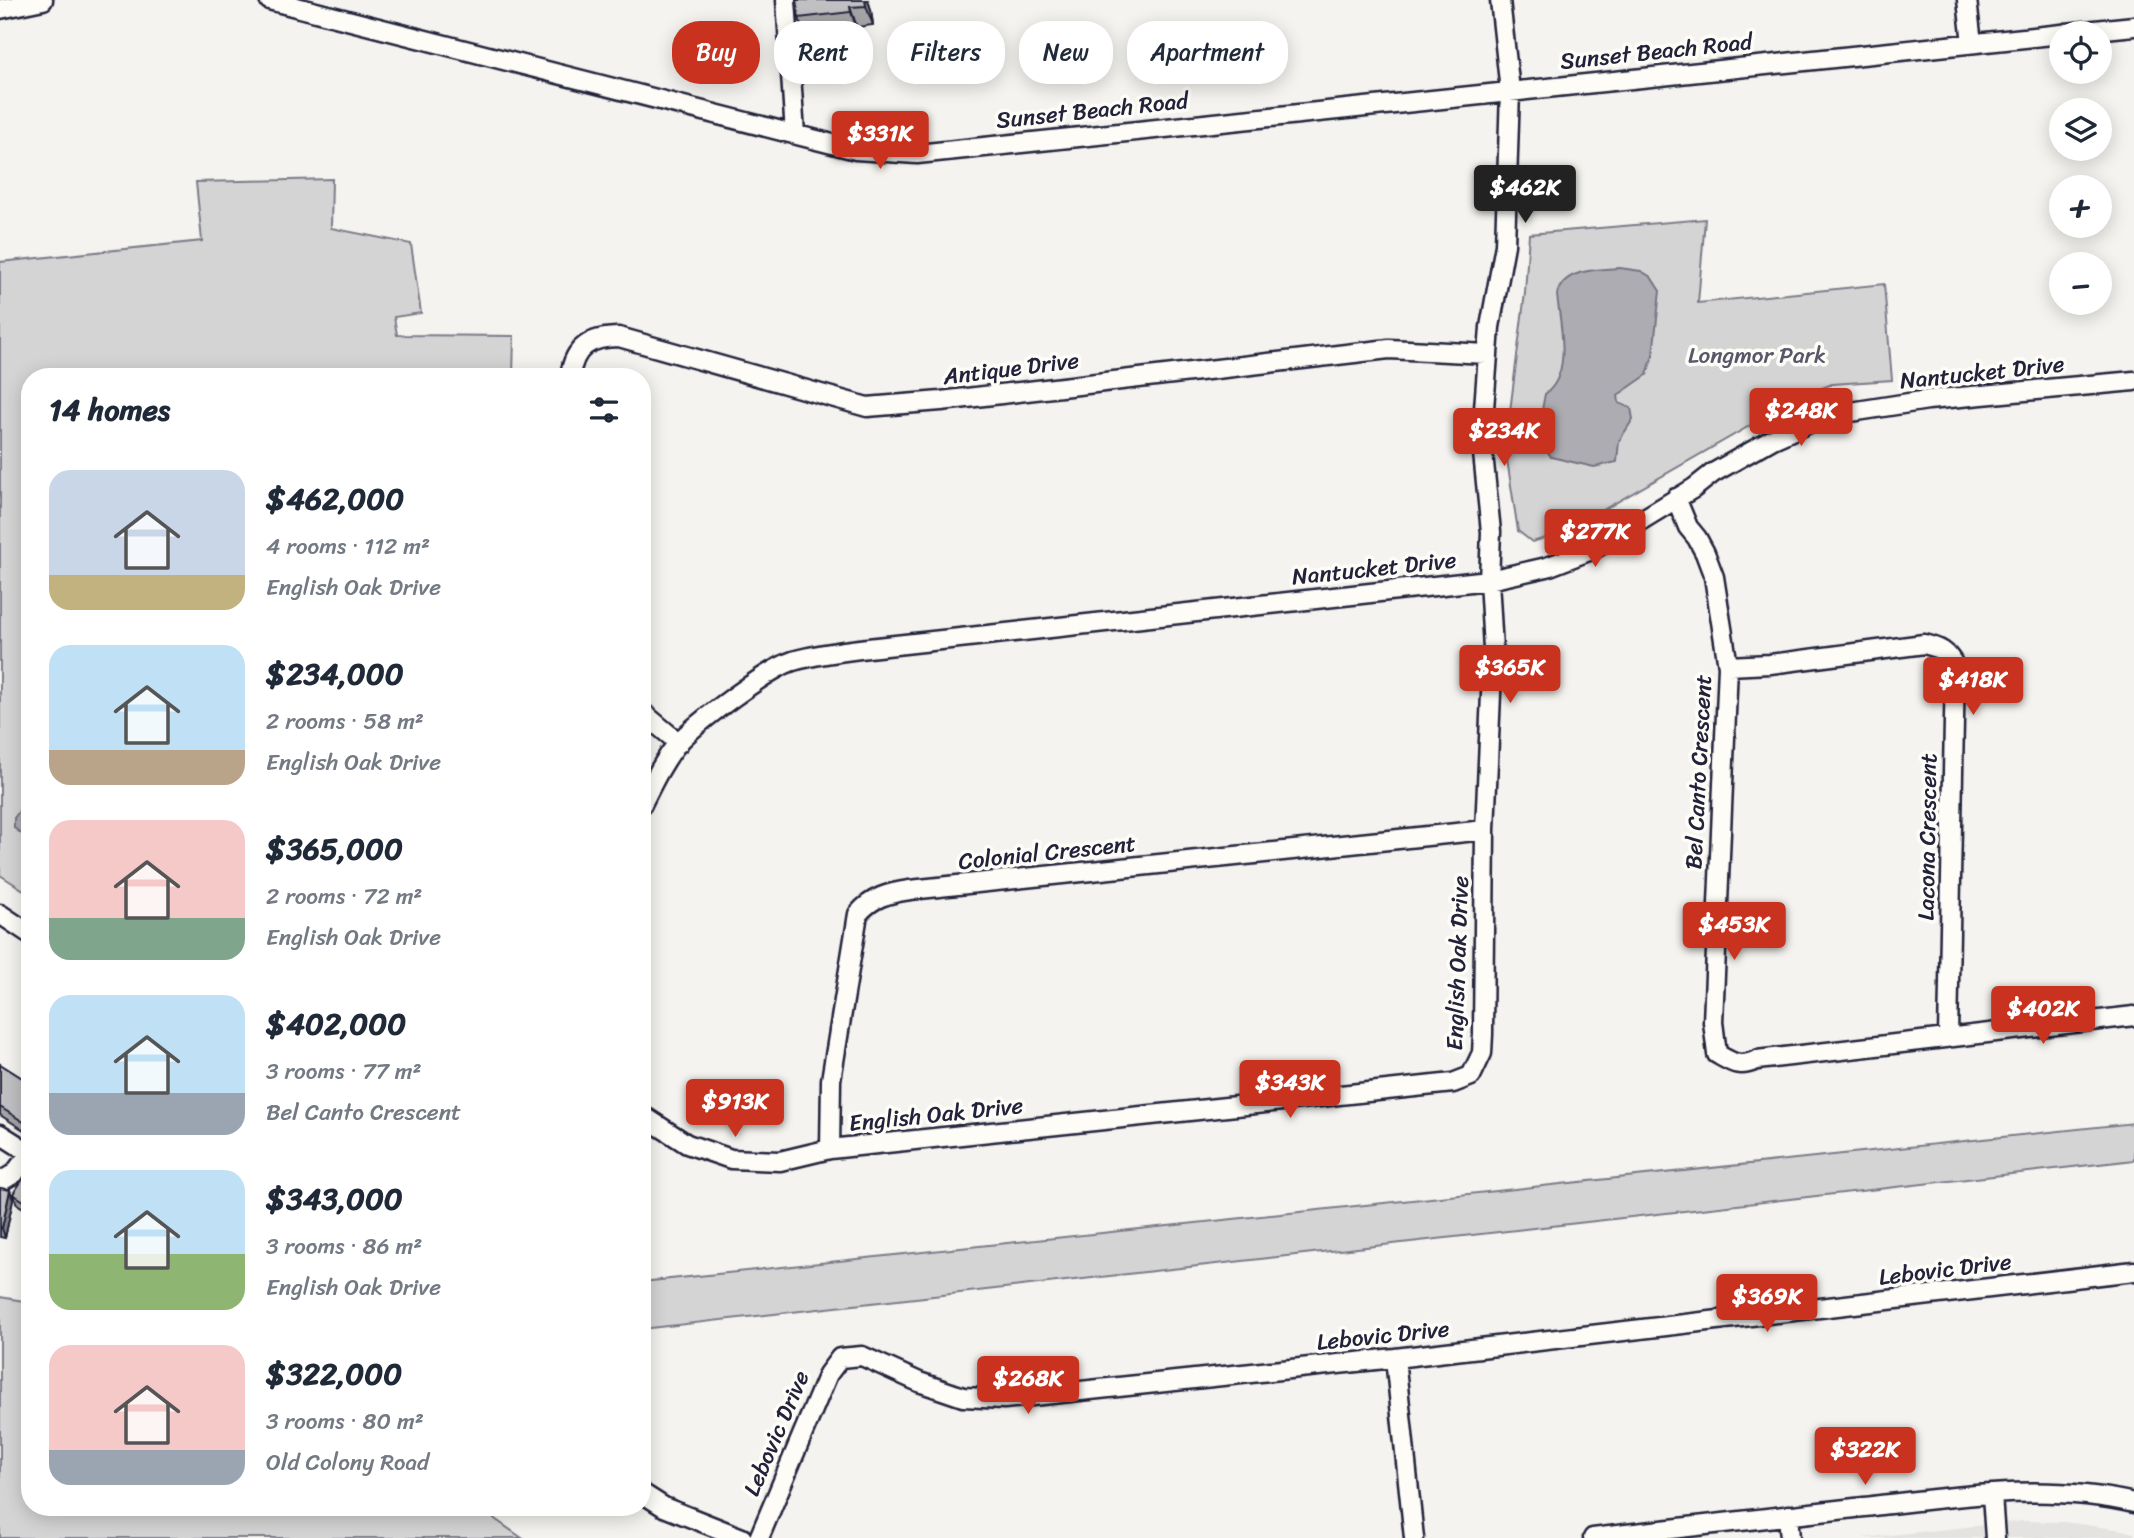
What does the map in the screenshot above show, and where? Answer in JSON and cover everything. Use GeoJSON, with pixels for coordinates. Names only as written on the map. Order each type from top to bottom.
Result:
{"type":"FeatureCollection","features":[{"type":"Feature","properties":{"kind":"street"},"geometry":{"type":"LineString","coordinates":[[0,9],[43,0]]}},
{"type":"Feature","properties":{"kind":"street","name":"Sunset Beach Road"},"geometry":{"type":"LineString","coordinates":[[269,0],[856,150],[917,154],[2049,35]]}},
{"type":"Feature","properties":{"kind":"street"},"geometry":{"type":"LineString","coordinates":[[786,0],[795,134]]}},
{"type":"Feature","properties":{"kind":"street","name":"English Oak Drive"},"geometry":{"type":"LineString","coordinates":[[651,1121],[687,1144],[731,1159],[780,1161],[830,1149],[1444,1084],[1471,1076],[1482,1053],[1485,830],[1493,649],[1489,580],[1491,532],[1483,453],[1487,355],[1505,245],[1510,91],[1500,0]]}},
{"type":"Feature","properties":{"kind":"street"},"geometry":{"type":"LineString","coordinates":[[1967,0],[1972,43]]}},
{"type":"Feature","properties":{"kind":"street","name":"Sunset Beach Road"},"geometry":{"type":"LineString","coordinates":[[2112,29],[2134,26]]}},
{"type":"Feature","properties":{"kind":"street","name":"Antique Drive"},"geometry":{"type":"LineString","coordinates":[[571,368],[572,361],[584,346],[605,337],[619,337],[867,407],[941,401],[1389,349],[1487,355]]}},
{"type":"Feature","properties":{"kind":"street","name":"Nantucket Drive"},"geometry":{"type":"LineString","coordinates":[[651,785],[679,743],[755,682],[790,662],[828,653],[1489,580],[1547,567],[1594,549],[1713,473],[1773,439],[1825,416],[1928,400],[2134,381]]}},
{"type":"Feature","properties":{"kind":"street","name":"Bel Canto Crescent"},"geometry":{"type":"LineString","coordinates":[[1676,498],[1688,527],[1705,553],[1714,577],[1728,666],[1713,1022],[1717,1054],[1729,1062],[1745,1065],[1757,1060],[2134,1016]]}},
{"type":"Feature","properties":{"kind":"street","name":"Lacona Crescent"},"geometry":{"type":"LineString","coordinates":[[1728,666],[1770,664],[1924,644],[1940,647],[1949,655],[1955,667],[1955,674],[1948,1037]]}},
{"type":"Feature","properties":{"kind":"street"},"geometry":{"type":"LineString","coordinates":[[651,720],[679,743]]}},
{"type":"Feature","properties":{"kind":"street","name":"Colonial Crescent"},"geometry":{"type":"LineString","coordinates":[[830,1149],[831,1080],[858,914],[875,899],[887,893],[1485,830]]}},
{"type":"Feature","properties":{"kind":"street"},"geometry":{"type":"LineString","coordinates":[[0,914],[21,928]]}},
{"type":"Feature","properties":{"kind":"street"},"geometry":{"type":"LineString","coordinates":[[0,1134],[21,1147]]}},
{"type":"Feature","properties":{"kind":"street"},"geometry":{"type":"LineString","coordinates":[[0,1182],[15,1173],[21,1165]]}},
{"type":"Feature","properties":{"kind":"street","name":"Lebovic Drive"},"geometry":{"type":"LineString","coordinates":[[759,1538],[828,1374],[840,1358],[862,1356],[919,1382],[962,1397],[1004,1399],[1395,1359],[2134,1271]]}},
{"type":"Feature","properties":{"kind":"street"},"geometry":{"type":"LineString","coordinates":[[1395,1359],[1414,1538]]}},
{"type":"Feature","properties":{"kind":"street"},"geometry":{"type":"LineString","coordinates":[[1593,1538],[2044,1491],[2107,1497],[2134,1503]]}},
{"type":"Feature","properties":{"kind":"street"},"geometry":{"type":"LineString","coordinates":[[1992,1495],[1995,1538]]}},
{"type":"Feature","properties":{"kind":"street"},"geometry":{"type":"LineString","coordinates":[[651,1499],[664,1507],[742,1538]]}},
{"type":"Feature","properties":{"kind":"street"},"geometry":{"type":"LineString","coordinates":[[1788,1516],[1790,1538]]}},
{"type":"Feature","properties":{"kind":"shaded area"},"geometry":{"type":"Polygon","coordinates":[[[1620,268],[1641,271],[1651,277],[1660,291],[1653,355],[1647,375],[1618,395],[1619,403],[1631,408],[1633,419],[1619,441],[1617,462],[1594,467],[1551,457],[1543,442],[1541,419],[1545,394],[1554,385],[1562,362],[1557,295],[1560,286],[1573,275],[1582,272],[1620,268]]]}},
{"type":"Feature","properties":{"kind":"shaded area"},"geometry":{"type":"Polygon","coordinates":[[[21,808],[21,833],[14,828],[14,818],[21,808]]]}},
{"type":"Feature","properties":{"kind":"shaded area"},"geometry":{"type":"Polygon","coordinates":[[[2023,1521],[2064,1522],[2123,1530],[2134,1533],[2134,1538],[1862,1538],[2023,1521]]]}},
{"type":"Feature","properties":{"kind":"green space"},"geometry":{"type":"Polygon","coordinates":[[[332,179],[331,228],[411,244],[421,313],[394,317],[397,335],[514,336],[513,368],[21,368],[21,888],[0,875],[0,262],[202,241],[196,182],[332,179]]]}},
{"type":"Feature","properties":{"kind":"green space","name":"Longmor Park"},"geometry":{"type":"Polygon","coordinates":[[[1705,219],[1698,303],[1884,284],[1892,380],[1832,384],[1800,397],[1563,533],[1532,542],[1518,531],[1506,453],[1525,293],[1529,234],[1705,219]]]}},
{"type":"Feature","properties":{"kind":"green space"},"geometry":{"type":"Polygon","coordinates":[[[2134,1123],[2134,1160],[651,1328],[651,1281],[2134,1123]]]}},
{"type":"Feature","properties":{"kind":"green space"},"geometry":{"type":"Polygon","coordinates":[[[0,1297],[21,1300],[21,1516],[490,1516],[522,1538],[0,1538],[0,1297]]]}},
{"type":"Feature","properties":{"kind":"building"},"geometry":{"type":"Polygon","coordinates":[[[796,0],[865,0],[866,6],[850,7],[851,12],[799,18],[796,0]]]}},
{"type":"Feature","properties":{"kind":"building"},"geometry":{"type":"Polygon","coordinates":[[[0,1064],[21,1077],[21,1120],[0,1107],[0,1064]]]}},
{"type":"Feature","properties":{"kind":"building"},"geometry":{"type":"Polygon","coordinates":[[[21,1182],[21,1199],[13,1194],[21,1182]]]}},
{"type":"Feature","properties":{"kind":"building"},"geometry":{"type":"Polygon","coordinates":[[[0,1188],[10,1190],[2,1228],[0,1227],[0,1188]]]}}]}
